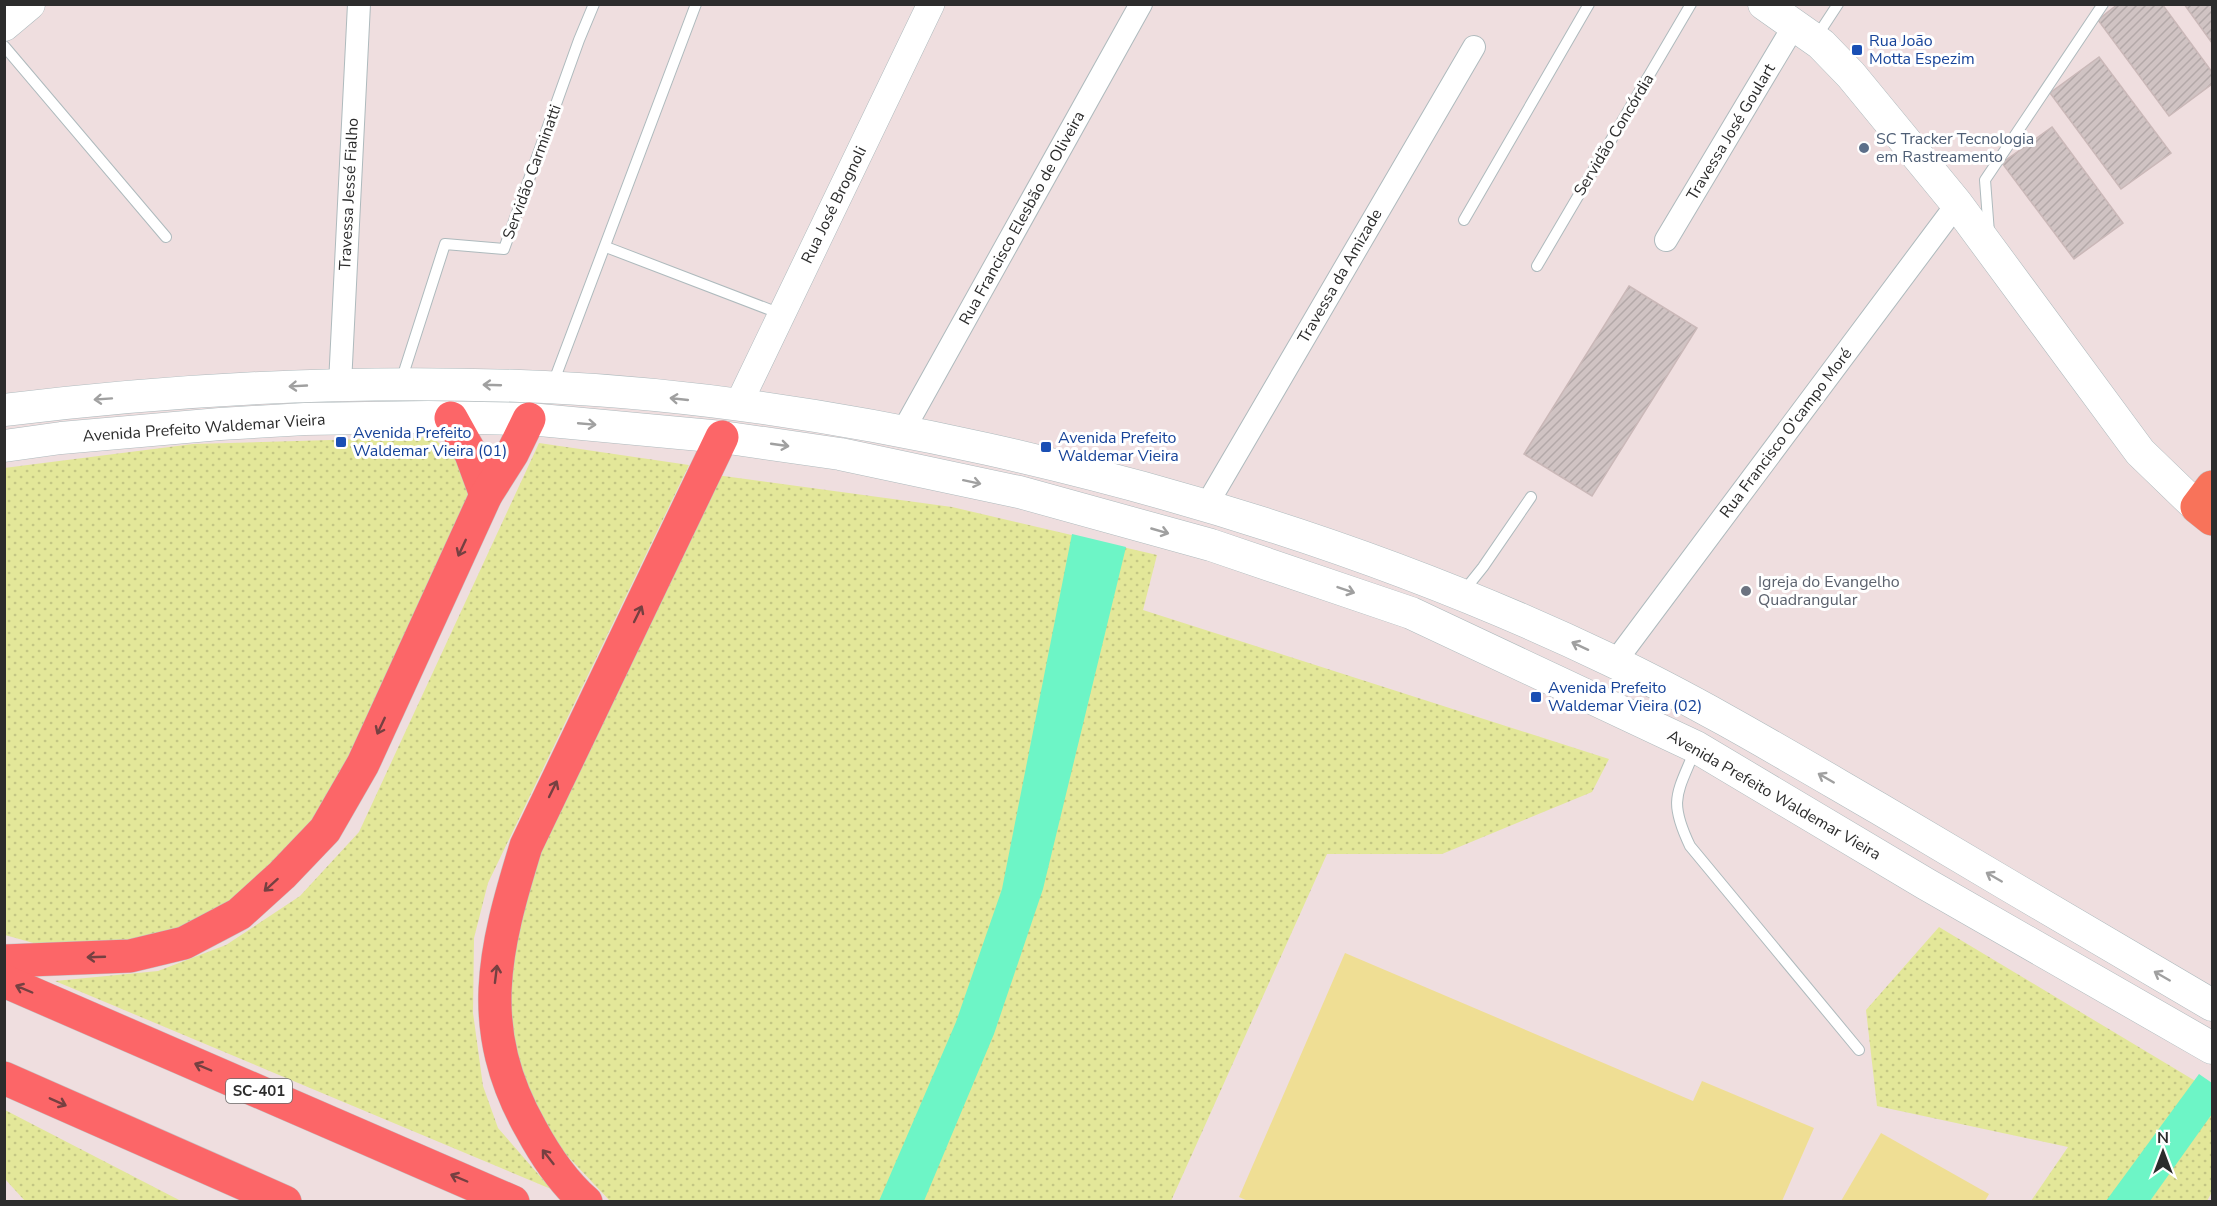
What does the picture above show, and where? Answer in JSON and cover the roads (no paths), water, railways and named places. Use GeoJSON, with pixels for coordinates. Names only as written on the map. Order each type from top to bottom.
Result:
{"type":"FeatureCollection","features":[{"type":"Feature","properties":{"kind":"highway"},"geometry":{"type":"LineString","coordinates":[[451,418],[474,461],[486,495]]}},
{"type":"Feature","properties":{"kind":"highway"},"geometry":{"type":"LineString","coordinates":[[4,961],[130,956],[184,943],[239,914],[282,875],[325,830],[363,765],[486,495],[512,454],[529,419]]}},
{"type":"Feature","properties":{"kind":"highway"},"geometry":{"type":"LineString","coordinates":[[586,1202],[576,1193],[542,1150],[519,1108],[498,1051],[494,994],[506,913],[526,846],[722,437]]}},
{"type":"Feature","properties":{"kind":"highway","name":"SC-401"},"geometry":{"type":"LineString","coordinates":[[4,981],[513,1202]]}},
{"type":"Feature","properties":{"kind":"highway"},"geometry":{"type":"LineString","coordinates":[[4,1078],[285,1202]]}},
{"type":"Feature","properties":{"kind":"highway"},"geometry":{"type":"LineString","coordinates":[[201,1165],[252,1202]]}},
{"type":"Feature","properties":{"kind":"main road"},"geometry":{"type":"LineString","coordinates":[[4,25],[29,4]]}},
{"type":"Feature","properties":{"kind":"main road"},"geometry":{"type":"LineString","coordinates":[[1764,4],[1805,32],[1851,75],[1957,204],[2140,452],[2207,504]]}},
{"type":"Feature","properties":{"kind":"main road"},"geometry":{"type":"LineString","coordinates":[[4,410],[199,391],[340,384],[551,387],[738,405],[903,431],[1103,477],[1257,520],[1419,577],[1615,662],[1780,751],[2212,1005]]}},
{"type":"Feature","properties":{"kind":"main road"},"geometry":{"type":"LineString","coordinates":[[529,419],[551,387]]}},
{"type":"Feature","properties":{"kind":"main road"},"geometry":{"type":"LineString","coordinates":[[199,391],[203,425]]}},
{"type":"Feature","properties":{"kind":"main road"},"geometry":{"type":"LineString","coordinates":[[722,437],[738,405]]}},
{"type":"Feature","properties":{"kind":"main road","name":"Avenida Prefeito Waldemar Vieira"},"geometry":{"type":"LineString","coordinates":[[4,446],[61,438],[203,425],[305,420],[529,419],[722,437],[840,454],[1019,492],[1210,545],[1411,613],[1696,747],[1937,890],[2212,1048]]}},
{"type":"Feature","properties":{"kind":"main road"},"geometry":{"type":"LineString","coordinates":[[1462,637],[1470,598]]}},
{"type":"Feature","properties":{"kind":"street","name":"Travessa Jessé Fialho"},"geometry":{"type":"LineString","coordinates":[[340,384],[359,4]]}},
{"type":"Feature","properties":{"kind":"street","name":"Rua José Brognoli"},"geometry":{"type":"LineString","coordinates":[[738,405],[931,4]]}},
{"type":"Feature","properties":{"kind":"street","name":"Rua Francisco Elesbão de Oliveira"},"geometry":{"type":"LineString","coordinates":[[903,431],[1141,4]]}},
{"type":"Feature","properties":{"kind":"street","name":"Travessa José Goulart"},"geometry":{"type":"LineString","coordinates":[[1666,240],[1805,32]]}},
{"type":"Feature","properties":{"kind":"street","name":"Travessa da Amizade"},"geometry":{"type":"LineString","coordinates":[[1206,506],[1474,47]]}},
{"type":"Feature","properties":{"kind":"street","name":"Rua Francisco O'campo Moré"},"geometry":{"type":"LineString","coordinates":[[1615,662],[1957,204]]}},
{"type":"Feature","properties":{"kind":"lane","name":"Servidão Carminatti"},"geometry":{"type":"LineString","coordinates":[[400,384],[445,244],[504,249],[594,4]]}},
{"type":"Feature","properties":{"kind":"lane"},"geometry":{"type":"LineString","coordinates":[[551,387],[606,247],[696,4]]}},
{"type":"Feature","properties":{"kind":"lane"},"geometry":{"type":"LineString","coordinates":[[1464,220],[1589,4]]}},
{"type":"Feature","properties":{"kind":"lane","name":"Servidão Concórdia"},"geometry":{"type":"LineString","coordinates":[[1537,266],[1691,4]]}},
{"type":"Feature","properties":{"kind":"lane"},"geometry":{"type":"LineString","coordinates":[[1805,32],[1838,4]]}},
{"type":"Feature","properties":{"kind":"lane"},"geometry":{"type":"LineString","coordinates":[[1990,249],[1985,180],[2103,4]]}},
{"type":"Feature","properties":{"kind":"lane"},"geometry":{"type":"LineString","coordinates":[[4,46],[166,237]]}},
{"type":"Feature","properties":{"kind":"lane"},"geometry":{"type":"LineString","coordinates":[[606,247],[781,314]]}},
{"type":"Feature","properties":{"kind":"lane"},"geometry":{"type":"LineString","coordinates":[[1470,598],[1483,567],[1531,497]]}},
{"type":"Feature","properties":{"kind":"lane"},"geometry":{"type":"LineString","coordinates":[[1696,747],[1675,797],[1679,823],[1690,846],[1859,1050]]}},
{"type":"Feature","properties":{"kind":"place","name":"Rua João Motta Espezim"},"geometry":{"type":"Point","coordinates":[1857,50]}},
{"type":"Feature","properties":{"kind":"place","name":"SC Tracker Tecnologia em Rastreamento"},"geometry":{"type":"Point","coordinates":[1864,148]}},
{"type":"Feature","properties":{"kind":"place","name":"Avenida Prefeito Waldemar Vieira (01)"},"geometry":{"type":"Point","coordinates":[341,442]}},
{"type":"Feature","properties":{"kind":"place","name":"Avenida Prefeito Waldemar Vieira"},"geometry":{"type":"Point","coordinates":[1046,447]}},
{"type":"Feature","properties":{"kind":"place","name":"Igreja do Evangelho Quadrangular"},"geometry":{"type":"Point","coordinates":[1746,591]}},
{"type":"Feature","properties":{"kind":"place","name":"Avenida Prefeito Waldemar Vieira (02)"},"geometry":{"type":"Point","coordinates":[1536,697]}}]}
